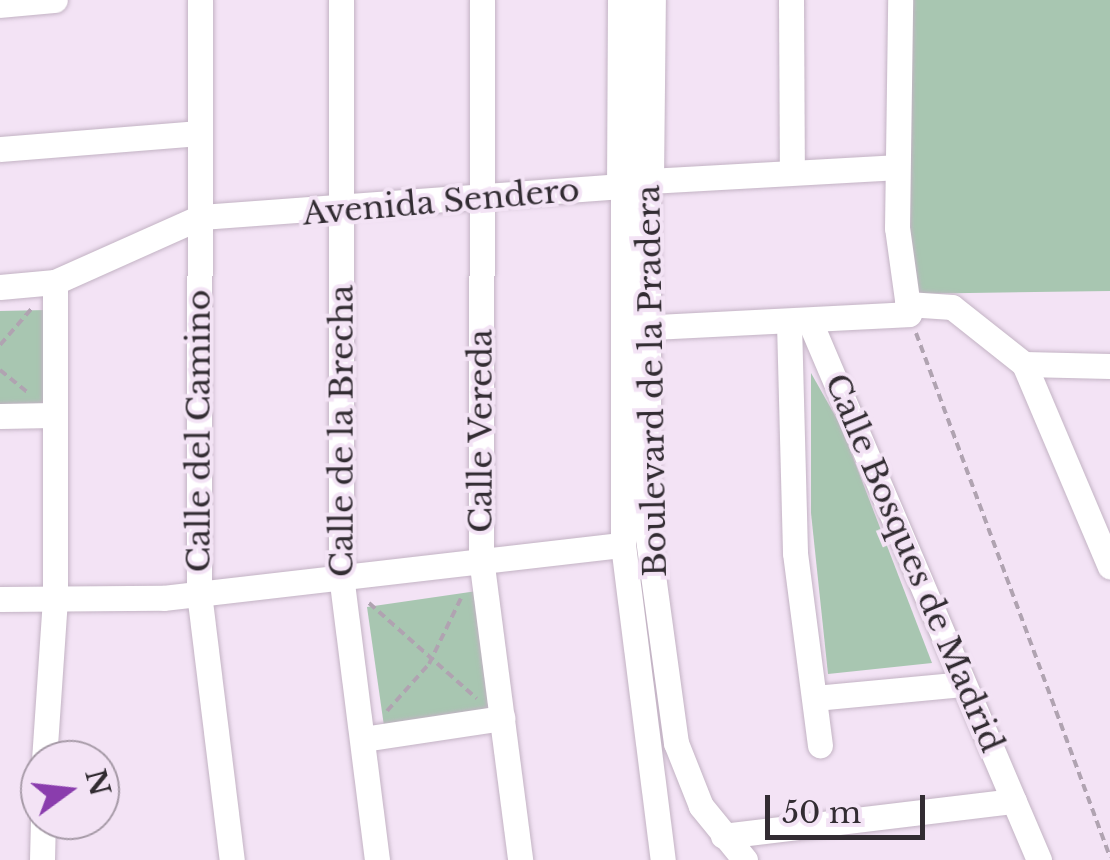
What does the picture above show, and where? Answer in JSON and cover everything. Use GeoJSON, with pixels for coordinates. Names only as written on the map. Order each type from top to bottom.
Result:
{"type":"FeatureCollection","features":[{"type":"Feature","properties":{"kind":"street"},"geometry":{"type":"LineString","coordinates":[[0,5],[55,0]]}},
{"type":"Feature","properties":{"kind":"street","name":"Calle del Camino"},"geometry":{"type":"LineString","coordinates":[[200,0],[198,593],[232,860]]}},
{"type":"Feature","properties":{"kind":"street","name":"Calle de la Brecha"},"geometry":{"type":"LineString","coordinates":[[341,0],[340,575],[377,860]]}},
{"type":"Feature","properties":{"kind":"street","name":"Calle Vereda"},"geometry":{"type":"LineString","coordinates":[[482,0],[481,558],[520,860]]}},
{"type":"Feature","properties":{"kind":"street","name":"Boulevard de la Pradera"},"geometry":{"type":"LineString","coordinates":[[624,0],[636,184],[648,538],[676,743],[723,836],[745,860]]}},
{"type":"Feature","properties":{"kind":"street","name":"Boulevard de la Pradera"},"geometry":{"type":"LineString","coordinates":[[636,184],[650,0]]}},
{"type":"Feature","properties":{"kind":"street"},"geometry":{"type":"LineString","coordinates":[[791,0],[792,172]]}},
{"type":"Feature","properties":{"kind":"street"},"geometry":{"type":"LineString","coordinates":[[900,0],[896,167],[908,309]]}},
{"type":"Feature","properties":{"kind":"street"},"geometry":{"type":"LineString","coordinates":[[0,149],[199,133]]}},
{"type":"Feature","properties":{"kind":"street","name":"Avenida Sendero"},"geometry":{"type":"LineString","coordinates":[[0,287],[55,282],[200,217],[341,213],[636,184],[896,167]]}},
{"type":"Feature","properties":{"kind":"street"},"geometry":{"type":"LineString","coordinates":[[45,740],[55,599],[55,282]]}},
{"type":"Feature","properties":{"kind":"street"},"geometry":{"type":"LineString","coordinates":[[638,328],[800,322],[952,307],[1024,364],[1110,567]]}},
{"type":"Feature","properties":{"kind":"street"},"geometry":{"type":"LineString","coordinates":[[800,322],[796,554],[820,745]]}},
{"type":"Feature","properties":{"kind":"street","name":"Calle Bosques de Madrid"},"geometry":{"type":"LineString","coordinates":[[800,322],[1039,860]]}},
{"type":"Feature","properties":{"kind":"street","name":"Boulevard de la Pradera"},"geometry":{"type":"LineString","coordinates":[[638,328],[623,545],[663,860]]}},
{"type":"Feature","properties":{"kind":"street"},"geometry":{"type":"LineString","coordinates":[[1024,364],[1110,366]]}},
{"type":"Feature","properties":{"kind":"street"},"geometry":{"type":"LineString","coordinates":[[0,416],[54,415]]}},
{"type":"Feature","properties":{"kind":"street"},"geometry":{"type":"LineString","coordinates":[[0,600],[198,593],[481,558],[623,545]]}},
{"type":"Feature","properties":{"kind":"street"},"geometry":{"type":"LineString","coordinates":[[814,698],[962,684]]}},
{"type":"Feature","properties":{"kind":"street"},"geometry":{"type":"LineString","coordinates":[[364,738],[502,718]]}},
{"type":"Feature","properties":{"kind":"street"},"geometry":{"type":"LineString","coordinates":[[723,836],[1014,801]]}},
{"type":"Feature","properties":{"kind":"path"},"geometry":{"type":"LineString","coordinates":[[0,345],[55,282]]}},
{"type":"Feature","properties":{"kind":"path"},"geometry":{"type":"LineString","coordinates":[[908,309],[1110,857]]}},
{"type":"Feature","properties":{"kind":"path"},"geometry":{"type":"LineString","coordinates":[[364,738],[428,664],[481,558]]}},
{"type":"Feature","properties":{"kind":"path"},"geometry":{"type":"LineString","coordinates":[[340,575],[428,664],[502,718]]}},
{"type":"Feature","properties":{"kind":"green space"},"geometry":{"type":"Polygon","coordinates":[[[901,0],[1110,0],[1110,291],[904,294],[901,0]]]}},
{"type":"Feature","properties":{"kind":"green space"},"geometry":{"type":"Polygon","coordinates":[[[47,310],[49,404],[0,405],[0,311],[47,310]]]}},
{"type":"Feature","properties":{"kind":"green space"},"geometry":{"type":"Polygon","coordinates":[[[811,373],[841,426],[932,663],[828,674],[811,513],[811,373]]]}},
{"type":"Feature","properties":{"kind":"green space"},"geometry":{"type":"Polygon","coordinates":[[[477,591],[496,718],[385,733],[367,607],[477,591]]]}}]}
